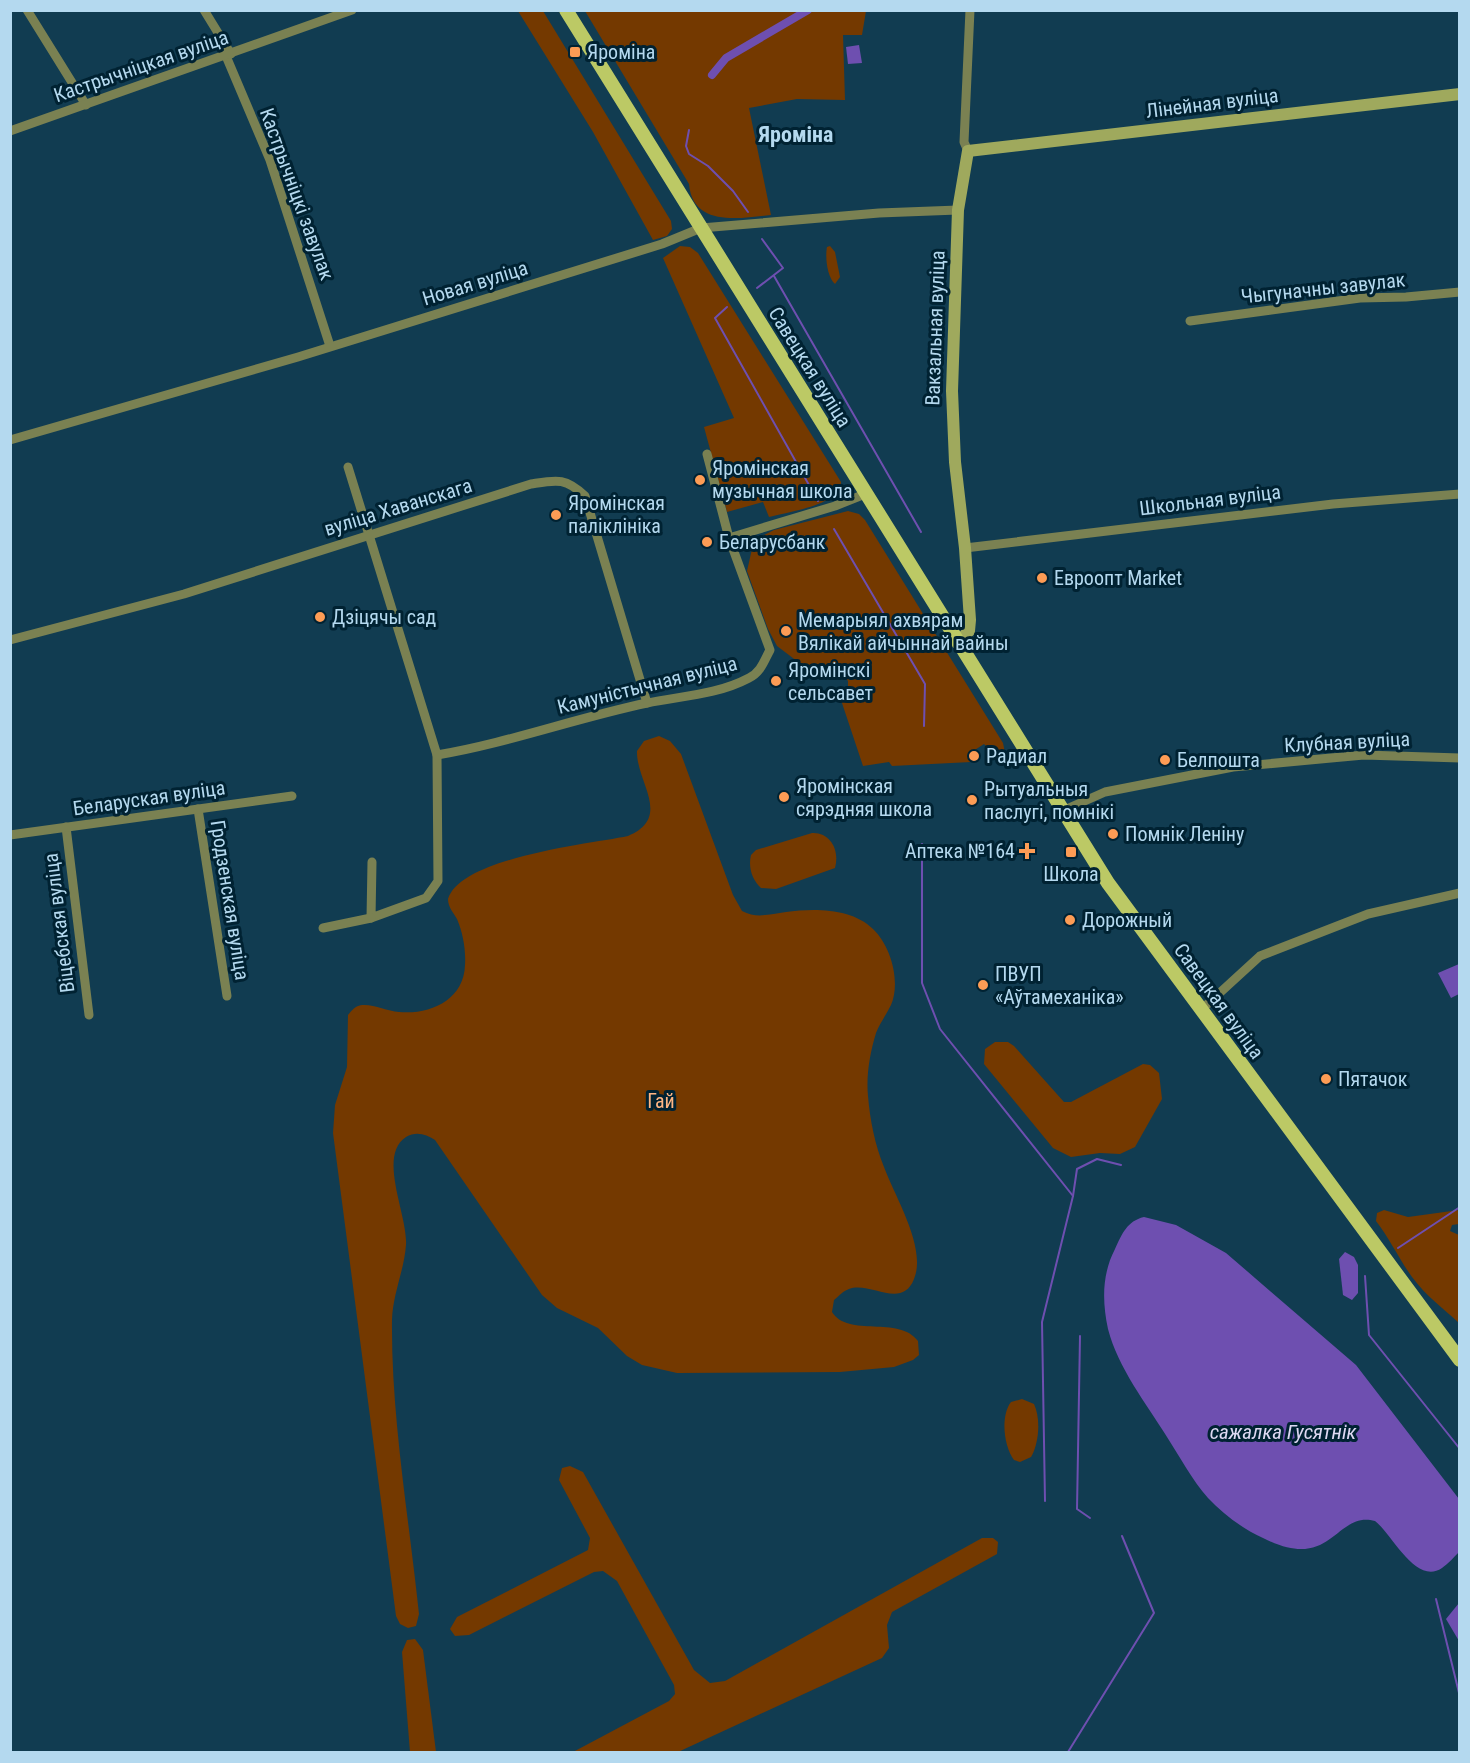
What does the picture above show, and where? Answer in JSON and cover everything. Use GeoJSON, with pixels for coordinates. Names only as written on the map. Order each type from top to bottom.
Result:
{"type":"FeatureCollection","features":[{"type":"Feature","properties":{"kind":"main road","name":"Савецкая вуліца"},"geometry":{"type":"LineString","coordinates":[[566,10],[1108,883],[1460,1360]]}},
{"type":"Feature","properties":{"kind":"street"},"geometry":{"type":"LineString","coordinates":[[27,10],[86,105]]}},
{"type":"Feature","properties":{"kind":"street","name":"Кастрычніцкі завулак"},"geometry":{"type":"LineString","coordinates":[[204,10],[228,55],[270,160],[330,346]]}},
{"type":"Feature","properties":{"kind":"street","name":"Кастрычніцкая вуліца"},"geometry":{"type":"LineString","coordinates":[[10,131],[352,10]]}},
{"type":"Feature","properties":{"kind":"street","name":"Вакзальная вуліца"},"geometry":{"type":"LineString","coordinates":[[957,643],[969,631],[965,548],[955,462],[952,391],[958,210],[968,151],[964,142],[970,10]]}},
{"type":"Feature","properties":{"kind":"street","name":"Лінейная вуліца"},"geometry":{"type":"LineString","coordinates":[[968,151],[1460,94]]}},
{"type":"Feature","properties":{"kind":"street","name":"Новая вуліца"},"geometry":{"type":"LineString","coordinates":[[10,440],[330,346],[662,244],[702,228],[879,213],[958,210]]}},
{"type":"Feature","properties":{"kind":"street","name":"Чыгуначны завулак"},"geometry":{"type":"LineString","coordinates":[[1190,321],[1360,298],[1460,292]]}},
{"type":"Feature","properties":{"kind":"street"},"geometry":{"type":"LineString","coordinates":[[707,454],[729,538],[835,506],[865,494]]}},
{"type":"Feature","properties":{"kind":"street"},"geometry":{"type":"LineString","coordinates":[[322,928],[371,918],[426,898],[438,881],[437,755],[348,468]]}},
{"type":"Feature","properties":{"kind":"street","name":"вуліца Хаванскага"},"geometry":{"type":"LineString","coordinates":[[10,640],[184,594],[531,484],[559,480],[572,483],[585,496],[647,703]]}},
{"type":"Feature","properties":{"kind":"street","name":"Школьная вуліца"},"geometry":{"type":"LineString","coordinates":[[965,548],[1333,504],[1460,494]]}},
{"type":"Feature","properties":{"kind":"street","name":"Камуністычная вуліца"},"geometry":{"type":"LineString","coordinates":[[437,755],[476,748],[647,703],[726,688],[752,677],[763,666],[771,650],[729,538]]}},
{"type":"Feature","properties":{"kind":"street","name":"Клубная вуліца"},"geometry":{"type":"LineString","coordinates":[[1062,811],[1105,792],[1233,767],[1364,755],[1460,758]]}},
{"type":"Feature","properties":{"kind":"street","name":"Беларуская вуліца"},"geometry":{"type":"LineString","coordinates":[[10,835],[292,796]]}},
{"type":"Feature","properties":{"kind":"street","name":"Гродзенская вуліца"},"geometry":{"type":"LineString","coordinates":[[198,809],[226,996]]}},
{"type":"Feature","properties":{"kind":"street","name":"Віцебская вуліца"},"geometry":{"type":"LineString","coordinates":[[66,828],[89,1015]]}},
{"type":"Feature","properties":{"kind":"street"},"geometry":{"type":"LineString","coordinates":[[371,918],[372,862]]}},
{"type":"Feature","properties":{"kind":"street"},"geometry":{"type":"LineString","coordinates":[[1201,1010],[1260,956],[1368,914],[1460,892]]}},
{"type":"Feature","properties":{"kind":"green space"},"geometry":{"type":"Polygon","coordinates":[[[518,11],[543,11],[671,221],[672,229],[667,236],[653,240],[593,132],[518,11]]]}},
{"type":"Feature","properties":{"kind":"green space"},"geometry":{"type":"Polygon","coordinates":[[[585,11],[866,11],[862,35],[843,35],[845,100],[797,99],[749,108],[771,215],[733,218],[709,214],[699,208],[692,198],[689,184],[585,11]]]}},
{"type":"Feature","properties":{"kind":"green space"},"geometry":{"type":"Polygon","coordinates":[[[680,246],[690,247],[698,253],[841,482],[839,490],[823,502],[769,517],[763,502],[727,512],[704,427],[734,418],[663,258],[680,246]]]}},
{"type":"Feature","properties":{"kind":"green space"},"geometry":{"type":"Polygon","coordinates":[[[830,246],[835,252],[840,277],[835,284],[828,272],[827,247],[830,246]]]}},
{"type":"Feature","properties":{"kind":"green space"},"geometry":{"type":"Polygon","coordinates":[[[848,511],[859,514],[865,520],[1003,743],[1005,753],[1000,761],[984,744],[967,755],[971,762],[892,766],[889,762],[863,766],[841,700],[848,690],[848,681],[841,672],[813,680],[810,671],[777,646],[768,629],[747,571],[754,540],[774,530],[848,511]]]}},
{"type":"Feature","properties":{"kind":"green space","name":"Гай"},"geometry":{"type":"Polygon","coordinates":[[[659,736],[670,741],[681,754],[733,895],[742,911],[758,915],[808,910],[844,913],[873,929],[889,954],[894,975],[894,996],[878,1029],[870,1056],[868,1096],[878,1150],[913,1238],[917,1267],[909,1288],[902,1293],[885,1293],[866,1288],[849,1289],[834,1300],[832,1312],[840,1320],[850,1324],[887,1327],[910,1333],[918,1341],[919,1355],[913,1360],[894,1367],[840,1372],[677,1373],[642,1365],[627,1356],[598,1328],[557,1308],[542,1295],[435,1140],[421,1134],[406,1137],[398,1146],[394,1158],[396,1187],[406,1245],[394,1301],[392,1357],[397,1430],[419,1614],[416,1626],[408,1628],[400,1624],[396,1616],[333,1133],[335,1105],[347,1067],[348,1015],[356,1007],[362,1005],[399,1012],[422,1011],[443,1003],[452,996],[459,988],[463,977],[465,953],[461,930],[448,899],[458,885],[476,873],[529,855],[628,836],[641,828],[648,819],[650,809],[637,751],[644,741],[659,736]]]}},
{"type":"Feature","properties":{"kind":"green space"},"geometry":{"type":"Polygon","coordinates":[[[812,833],[824,836],[832,843],[836,855],[835,868],[776,889],[761,888],[751,873],[751,855],[756,850],[812,833]]]}},
{"type":"Feature","properties":{"kind":"green space"},"geometry":{"type":"Polygon","coordinates":[[[995,1042],[1008,1042],[1014,1046],[1064,1102],[1071,1102],[1143,1064],[1150,1065],[1159,1073],[1162,1099],[1135,1147],[1120,1154],[1100,1153],[1071,1157],[1053,1148],[984,1064],[985,1049],[995,1042]]]}},
{"type":"Feature","properties":{"kind":"green space"},"geometry":{"type":"Polygon","coordinates":[[[1384,1210],[1408,1217],[1459,1210],[1459,1224],[1452,1225],[1450,1231],[1459,1235],[1459,1323],[1423,1290],[1407,1270],[1376,1221],[1377,1213],[1384,1210]]]}},
{"type":"Feature","properties":{"kind":"green space"},"geometry":{"type":"Polygon","coordinates":[[[1022,1399],[1034,1404],[1038,1417],[1038,1431],[1031,1457],[1020,1462],[1014,1460],[1008,1447],[1004,1423],[1011,1402],[1022,1399]]]}},
{"type":"Feature","properties":{"kind":"green space"},"geometry":{"type":"Polygon","coordinates":[[[570,1466],[583,1472],[694,1670],[710,1683],[725,1681],[982,1538],[993,1538],[998,1542],[997,1554],[892,1612],[887,1625],[889,1648],[882,1658],[678,1752],[573,1752],[669,1701],[675,1694],[674,1685],[617,1581],[603,1571],[594,1572],[469,1635],[455,1636],[450,1629],[457,1617],[588,1550],[590,1538],[559,1480],[562,1468],[570,1466]]]}},
{"type":"Feature","properties":{"kind":"green space"},"geometry":{"type":"Polygon","coordinates":[[[415,1639],[423,1650],[436,1752],[410,1752],[402,1652],[407,1640],[415,1639]]]}},
{"type":"Feature","properties":{"kind":"water"},"geometry":{"type":"Polygon","coordinates":[[[859,45],[862,63],[848,64],[846,47],[859,45]]]}},
{"type":"Feature","properties":{"kind":"water"},"geometry":{"type":"Polygon","coordinates":[[[1459,964],[1459,994],[1451,998],[1438,973],[1459,964]]]}},
{"type":"Feature","properties":{"kind":"water","name":"сажалка Гусятнік"},"geometry":{"type":"Polygon","coordinates":[[[1144,1217],[1176,1225],[1226,1253],[1356,1365],[1459,1499],[1459,1552],[1446,1565],[1432,1572],[1423,1570],[1405,1556],[1375,1521],[1362,1520],[1350,1524],[1319,1546],[1304,1549],[1286,1547],[1248,1530],[1208,1498],[1191,1476],[1133,1385],[1118,1358],[1108,1329],[1104,1298],[1105,1278],[1111,1258],[1126,1229],[1133,1222],[1144,1217]]]}},
{"type":"Feature","properties":{"kind":"water"},"geometry":{"type":"Polygon","coordinates":[[[1345,1252],[1354,1257],[1358,1265],[1358,1293],[1352,1300],[1343,1295],[1339,1259],[1345,1252]]]}},
{"type":"Feature","properties":{"kind":"water"},"geometry":{"type":"Polygon","coordinates":[[[1459,1603],[1459,1641],[1446,1619],[1459,1603]]]}},
{"type":"Feature","properties":{"kind":"waterway"},"geometry":{"type":"LineString","coordinates":[[712,75],[726,58],[808,10]]}},
{"type":"Feature","properties":{"kind":"waterway"},"geometry":{"type":"LineString","coordinates":[[689,130],[686,146],[689,154],[708,166],[733,191],[748,212]]}},
{"type":"Feature","properties":{"kind":"waterway"},"geometry":{"type":"LineString","coordinates":[[757,288],[783,268],[762,239]]}},
{"type":"Feature","properties":{"kind":"waterway"},"geometry":{"type":"LineString","coordinates":[[774,276],[921,532]]}},
{"type":"Feature","properties":{"kind":"waterway"},"geometry":{"type":"LineString","coordinates":[[727,307],[715,318],[818,501]]}},
{"type":"Feature","properties":{"kind":"waterway"},"geometry":{"type":"LineString","coordinates":[[834,529],[925,684],[924,726]]}},
{"type":"Feature","properties":{"kind":"waterway"},"geometry":{"type":"LineString","coordinates":[[922,844],[922,983],[940,1029],[1073,1196]]}},
{"type":"Feature","properties":{"kind":"waterway"},"geometry":{"type":"LineString","coordinates":[[1045,1501],[1042,1322],[1073,1196],[1077,1169],[1097,1159],[1121,1165]]}},
{"type":"Feature","properties":{"kind":"waterway"},"geometry":{"type":"LineString","coordinates":[[1398,1248],[1460,1207]]}},
{"type":"Feature","properties":{"kind":"waterway"},"geometry":{"type":"LineString","coordinates":[[1365,1276],[1369,1335],[1460,1449]]}},
{"type":"Feature","properties":{"kind":"waterway"},"geometry":{"type":"LineString","coordinates":[[1080,1336],[1077,1509],[1090,1518]]}},
{"type":"Feature","properties":{"kind":"waterway"},"geometry":{"type":"LineString","coordinates":[[1068,1752],[1154,1613],[1122,1536]]}},
{"type":"Feature","properties":{"kind":"waterway"},"geometry":{"type":"LineString","coordinates":[[1436,1599],[1460,1697]]}},
{"type":"Feature","properties":{"kind":"place","name":"Яроміна"},"geometry":{"type":"Point","coordinates":[575,52]}},
{"type":"Feature","properties":{"kind":"place","name":"Яромінская музычная школа"},"geometry":{"type":"Point","coordinates":[700,480]}},
{"type":"Feature","properties":{"kind":"place","name":"Яромінская паліклініка"},"geometry":{"type":"Point","coordinates":[556,515]}},
{"type":"Feature","properties":{"kind":"place","name":"Беларусбанк"},"geometry":{"type":"Point","coordinates":[707,542]}},
{"type":"Feature","properties":{"kind":"place","name":"Евроопт Market"},"geometry":{"type":"Point","coordinates":[1042,578]}},
{"type":"Feature","properties":{"kind":"place","name":"Дзіцячы сад"},"geometry":{"type":"Point","coordinates":[320,617]}},
{"type":"Feature","properties":{"kind":"place","name":"Мемарыял ахвярам Вялікай айчыннай вайны"},"geometry":{"type":"Point","coordinates":[786,631]}},
{"type":"Feature","properties":{"kind":"place","name":"Яромінскі сельсавет"},"geometry":{"type":"Point","coordinates":[776,681]}},
{"type":"Feature","properties":{"kind":"place","name":"Радиал"},"geometry":{"type":"Point","coordinates":[974,756]}},
{"type":"Feature","properties":{"kind":"place","name":"Белпошта"},"geometry":{"type":"Point","coordinates":[1165,760]}},
{"type":"Feature","properties":{"kind":"place","name":"Яромінская сярэдняя школа"},"geometry":{"type":"Point","coordinates":[784,797]}},
{"type":"Feature","properties":{"kind":"place","name":"Рытуальныя паслугі, помнікі"},"geometry":{"type":"Point","coordinates":[972,800]}},
{"type":"Feature","properties":{"kind":"place","name":"Помнік Леніну"},"geometry":{"type":"Point","coordinates":[1113,834]}},
{"type":"Feature","properties":{"kind":"place","name":"Аптека №164"},"geometry":{"type":"Point","coordinates":[1027,851]}},
{"type":"Feature","properties":{"kind":"place","name":"Школа"},"geometry":{"type":"Point","coordinates":[1071,852]}},
{"type":"Feature","properties":{"kind":"place","name":"Дорожный"},"geometry":{"type":"Point","coordinates":[1070,920]}},
{"type":"Feature","properties":{"kind":"place","name":"ПВУП «Аўтамеханіка»"},"geometry":{"type":"Point","coordinates":[983,985]}},
{"type":"Feature","properties":{"kind":"place","name":"Пятачок"},"geometry":{"type":"Point","coordinates":[1326,1079]}},
{"type":"Feature","properties":{"kind":"district","name":"Яроміна"},"geometry":{"type":"Point","coordinates":[796,134]}}]}
